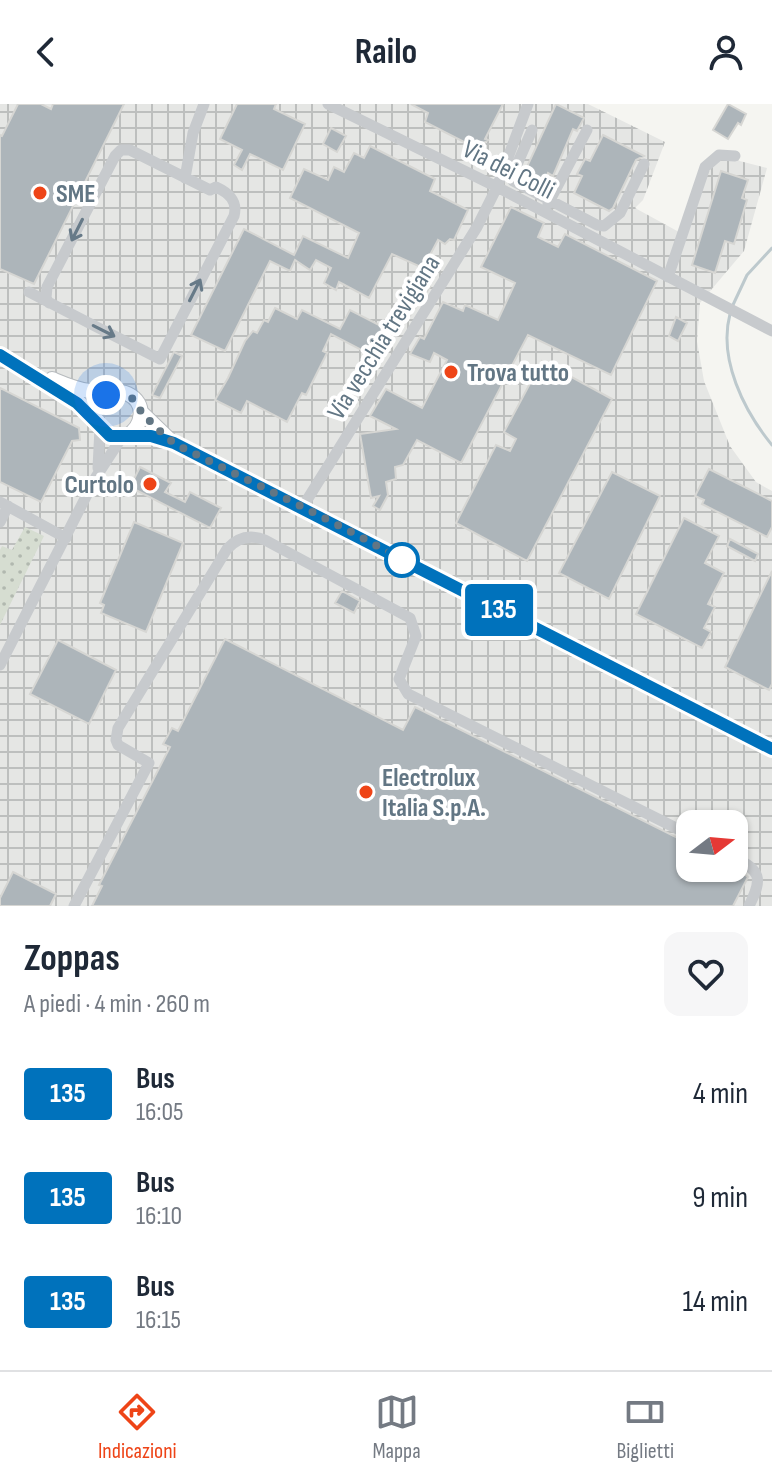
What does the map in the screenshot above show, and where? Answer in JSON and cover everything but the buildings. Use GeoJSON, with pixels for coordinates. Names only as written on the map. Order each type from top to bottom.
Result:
{"type":"FeatureCollection","features":[{"type":"Feature","properties":{"kind":"main road"},"geometry":{"type":"LineString","coordinates":[[6,357],[78,389],[121,392],[134,398],[141,412],[174,443]]}},
{"type":"Feature","properties":{"kind":"main road"},"geometry":{"type":"LineString","coordinates":[[6,357],[77,403],[110,436],[151,436],[174,443],[772,749]]}},
{"type":"Feature","properties":{"kind":"main road"},"geometry":{"type":"LineString","coordinates":[[98,425],[97,407],[101,400],[113,393]]}},
{"type":"Feature","properties":{"kind":"main road"},"geometry":{"type":"LineString","coordinates":[[125,437],[138,426],[141,412]]}},
{"type":"Feature","properties":{"kind":"street"},"geometry":{"type":"LineString","coordinates":[[185,178],[193,133],[204,104]]}},
{"type":"Feature","properties":{"kind":"street","name":"Via dei Colli"},"geometry":{"type":"LineString","coordinates":[[328,104],[497,187],[547,206],[668,277],[772,331]]}},
{"type":"Feature","properties":{"kind":"street","name":"Via vecchia trevigiana"},"geometry":{"type":"LineString","coordinates":[[302,508],[455,265],[497,187],[528,104]]}},
{"type":"Feature","properties":{"kind":"street"},"geometry":{"type":"LineString","coordinates":[[532,130],[512,176],[513,181],[547,206],[597,225],[604,226],[620,213],[644,164]]}},
{"type":"Feature","properties":{"kind":"street"},"geometry":{"type":"LineString","coordinates":[[547,206],[587,130]]}},
{"type":"Feature","properties":{"kind":"street"},"geometry":{"type":"LineString","coordinates":[[130,150],[185,178],[210,190],[216,187],[224,191],[232,197],[235,211],[160,359],[29,292],[47,287],[118,152],[130,150]]}},
{"type":"Feature","properties":{"kind":"street"},"geometry":{"type":"LineString","coordinates":[[668,277],[705,167],[719,155],[735,156]]}},
{"type":"Feature","properties":{"kind":"street"},"geometry":{"type":"LineString","coordinates":[[96,477],[100,449],[98,425]]}},
{"type":"Feature","properties":{"kind":"street"},"geometry":{"type":"LineString","coordinates":[[0,665],[96,477],[125,437]]}},
{"type":"Feature","properties":{"kind":"street"},"geometry":{"type":"LineString","coordinates":[[0,522],[4,504],[66,538]]}},
{"type":"Feature","properties":{"kind":"street"},"geometry":{"type":"LineString","coordinates":[[74,906],[149,763],[118,745],[118,728],[227,549],[247,537],[265,540],[410,618],[416,636],[399,679],[408,694],[676,828]]}},
{"type":"Feature","properties":{"kind":"street"},"geometry":{"type":"LineString","coordinates":[[748,864],[753,866],[758,883],[749,906]]}},
{"type":"Feature","properties":{"kind":"shaded area"},"geometry":{"type":"Polygon","coordinates":[[[0,104],[588,104],[665,142],[643,200],[635,208],[679,232],[711,163],[728,158],[767,168],[744,251],[700,303],[697,341],[704,381],[730,446],[756,482],[772,491],[772,906],[0,906],[0,104]]]}},
{"type":"Feature","properties":{"kind":"shaded area"},"geometry":{"type":"Polygon","coordinates":[[[25,527],[44,536],[0,625],[0,550],[2,546],[12,550],[25,527]]]}},
{"type":"Feature","properties":{"kind":"waterway"},"geometry":{"type":"LineString","coordinates":[[732,307],[747,275],[772,248]]}},
{"type":"Feature","properties":{"kind":"waterway"},"geometry":{"type":"LineString","coordinates":[[730,314],[728,349],[736,384],[752,417],[772,445]]}},
{"type":"Feature","properties":{"kind":"bus line","name":"135"},"geometry":{"type":"LineString","coordinates":[[0,355],[77,403],[104,433],[116,438],[151,436],[174,443],[772,749]]}},
{"type":"Feature","properties":{"kind":"place","name":"SME"},"geometry":{"type":"Point","coordinates":[40,193]}},
{"type":"Feature","properties":{"kind":"place","name":"Trova tutto"},"geometry":{"type":"Point","coordinates":[451,372]}},
{"type":"Feature","properties":{"kind":"place","name":"Curtolo"},"geometry":{"type":"Point","coordinates":[150,484]}},
{"type":"Feature","properties":{"kind":"place","name":"Electrolux Italia S.p.A."},"geometry":{"type":"Point","coordinates":[366,792]}},
{"type":"Feature","properties":{"kind":"route"},"geometry":{"type":"LineString","coordinates":[[106,395],[128,394],[139,404],[141,412],[174,443],[402,560]]}}]}
